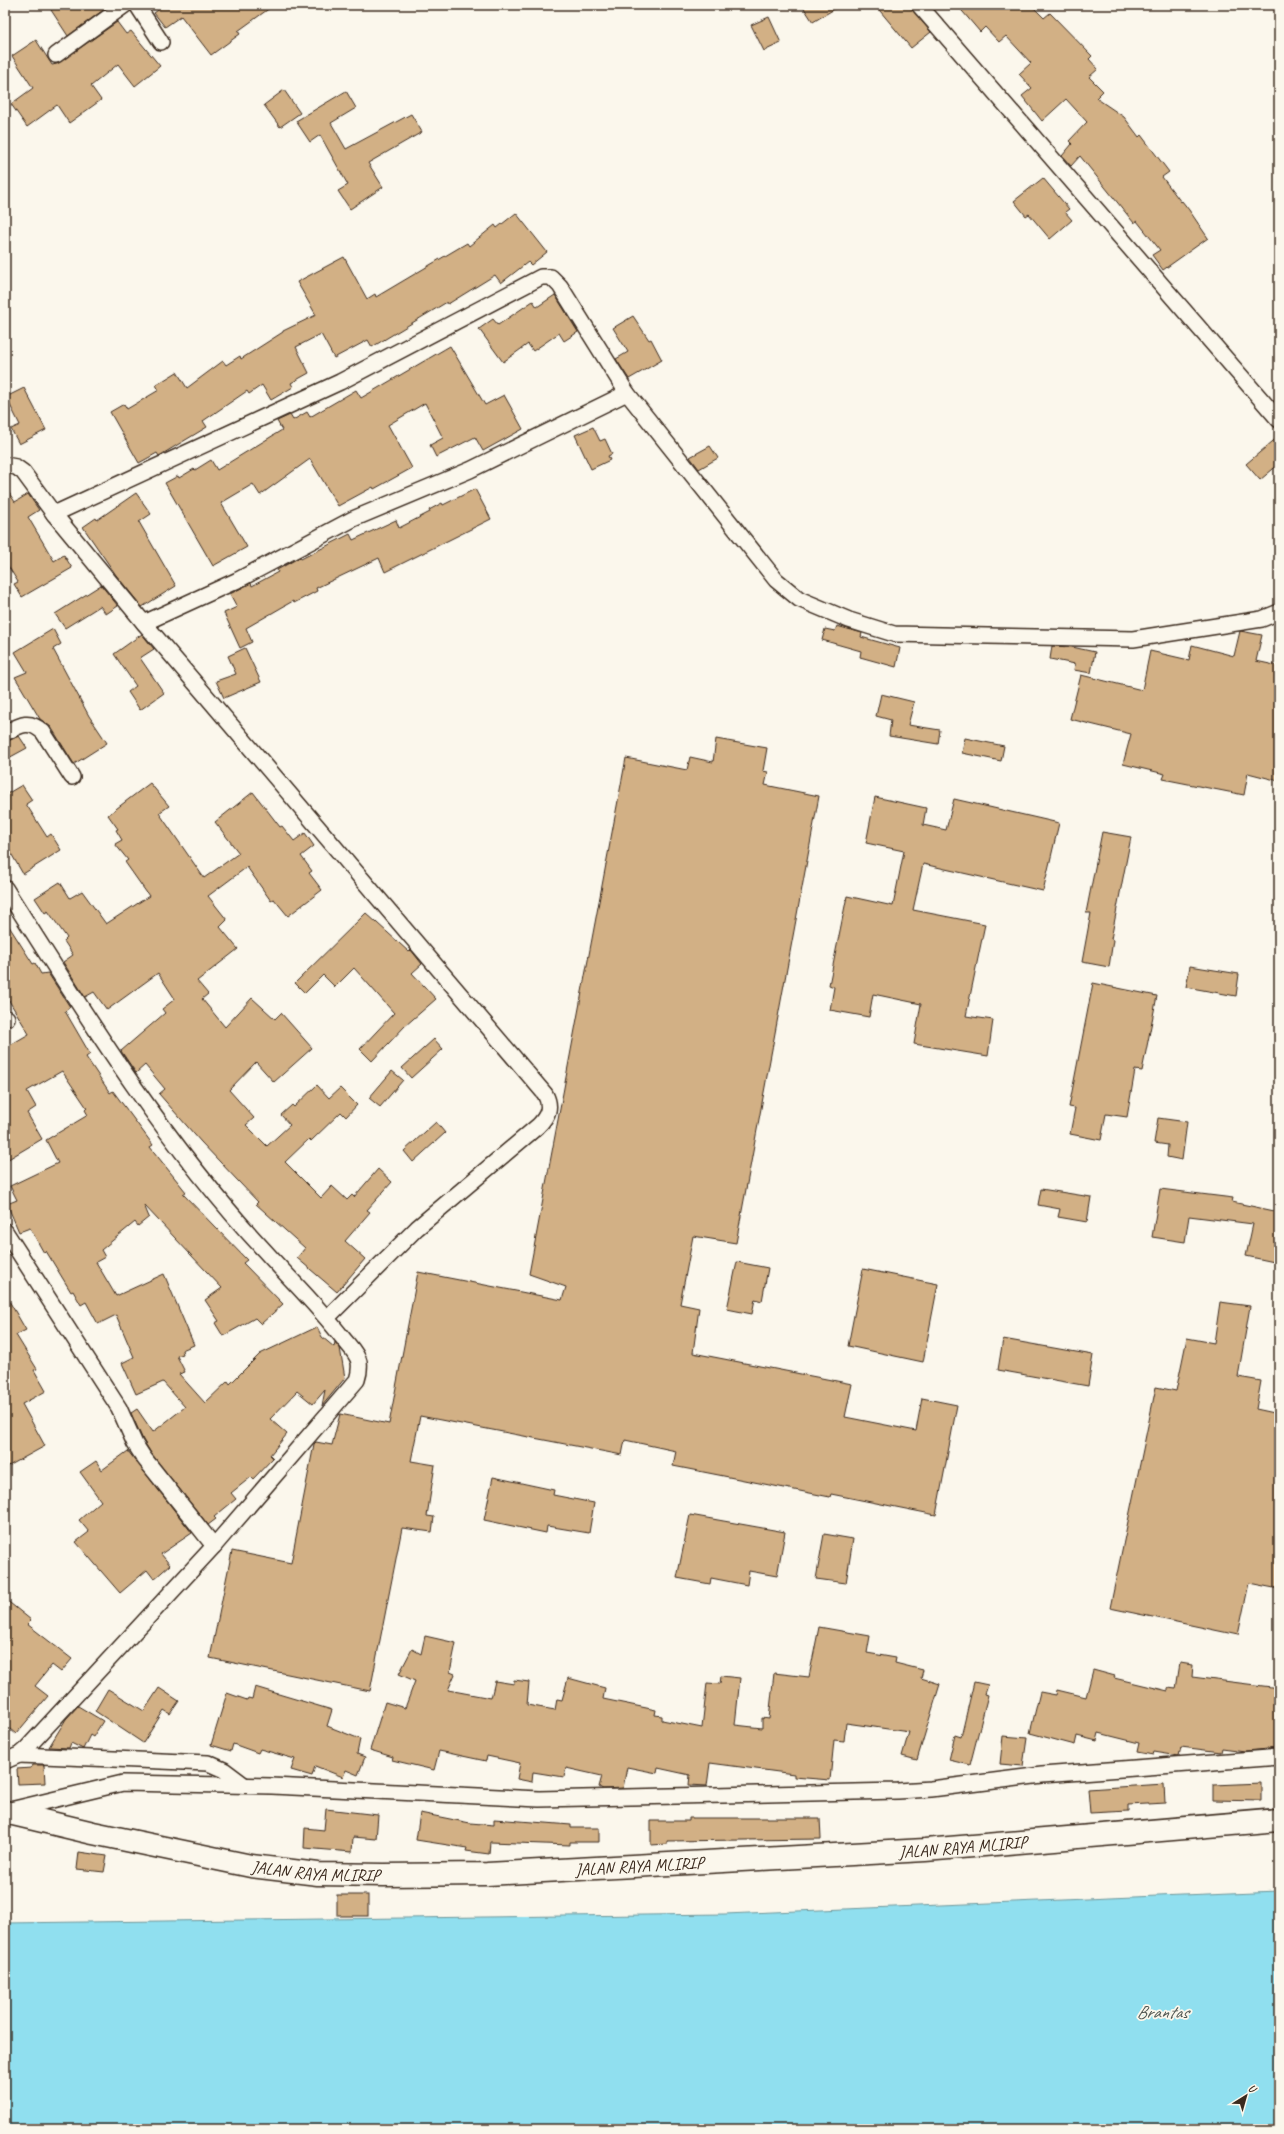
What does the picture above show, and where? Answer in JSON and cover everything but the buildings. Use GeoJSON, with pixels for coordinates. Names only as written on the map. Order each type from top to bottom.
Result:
{"type":"FeatureCollection","features":[{"type":"Feature","properties":{"kind":"main road","name":"JALAN RAYA MLIRIP"},"geometry":{"type":"LineString","coordinates":[[5,1811],[93,1833],[251,1866],[318,1874],[384,1875],[487,1874],[925,1850],[1279,1820]]}},
{"type":"Feature","properties":{"kind":"street"},"geometry":{"type":"LineString","coordinates":[[56,55],[126,5]]}},
{"type":"Feature","properties":{"kind":"street"},"geometry":{"type":"LineString","coordinates":[[137,5],[161,42]]}},
{"type":"Feature","properties":{"kind":"street"},"geometry":{"type":"LineString","coordinates":[[919,5],[1279,420]]}},
{"type":"Feature","properties":{"kind":"street"},"geometry":{"type":"LineString","coordinates":[[54,514],[340,382],[541,277],[551,278],[560,286],[627,393],[776,580],[799,599],[849,620],[894,634],[1133,639],[1262,619],[1279,612]]}},
{"type":"Feature","properties":{"kind":"street"},"geometry":{"type":"LineString","coordinates":[[144,623],[238,580],[353,519],[470,470],[627,393]]}},
{"type":"Feature","properties":{"kind":"street"},"geometry":{"type":"LineString","coordinates":[[5,465],[16,467],[23,472],[54,514],[144,623],[545,1094],[549,1102],[549,1111],[538,1126],[417,1228],[327,1318]]}},
{"type":"Feature","properties":{"kind":"street"},"geometry":{"type":"LineString","coordinates":[[5,733],[22,724],[29,723],[37,726],[43,732],[72,777]]}},
{"type":"Feature","properties":{"kind":"street"},"geometry":{"type":"LineString","coordinates":[[5,888],[78,1004],[152,1111],[248,1233],[327,1318],[355,1354],[359,1362],[360,1372],[357,1380],[214,1546],[12,1758]]}},
{"type":"Feature","properties":{"kind":"street"},"geometry":{"type":"LineString","coordinates":[[5,1231],[119,1408],[135,1444],[144,1458],[214,1546]]}},
{"type":"Feature","properties":{"kind":"street"},"geometry":{"type":"LineString","coordinates":[[5,1811],[123,1783],[244,1785],[539,1800],[898,1791],[931,1789],[1042,1775],[1279,1757]]}},
{"type":"Feature","properties":{"kind":"street"},"geometry":{"type":"LineString","coordinates":[[12,1758],[208,1763],[224,1770],[244,1785]]}},
{"type":"Feature","properties":{"kind":"water","name":"Brantas"},"geometry":{"type":"Polygon","coordinates":[[[1279,1891],[1279,2129],[5,2129],[5,1923],[725,1914],[1279,1891]]]}}]}
